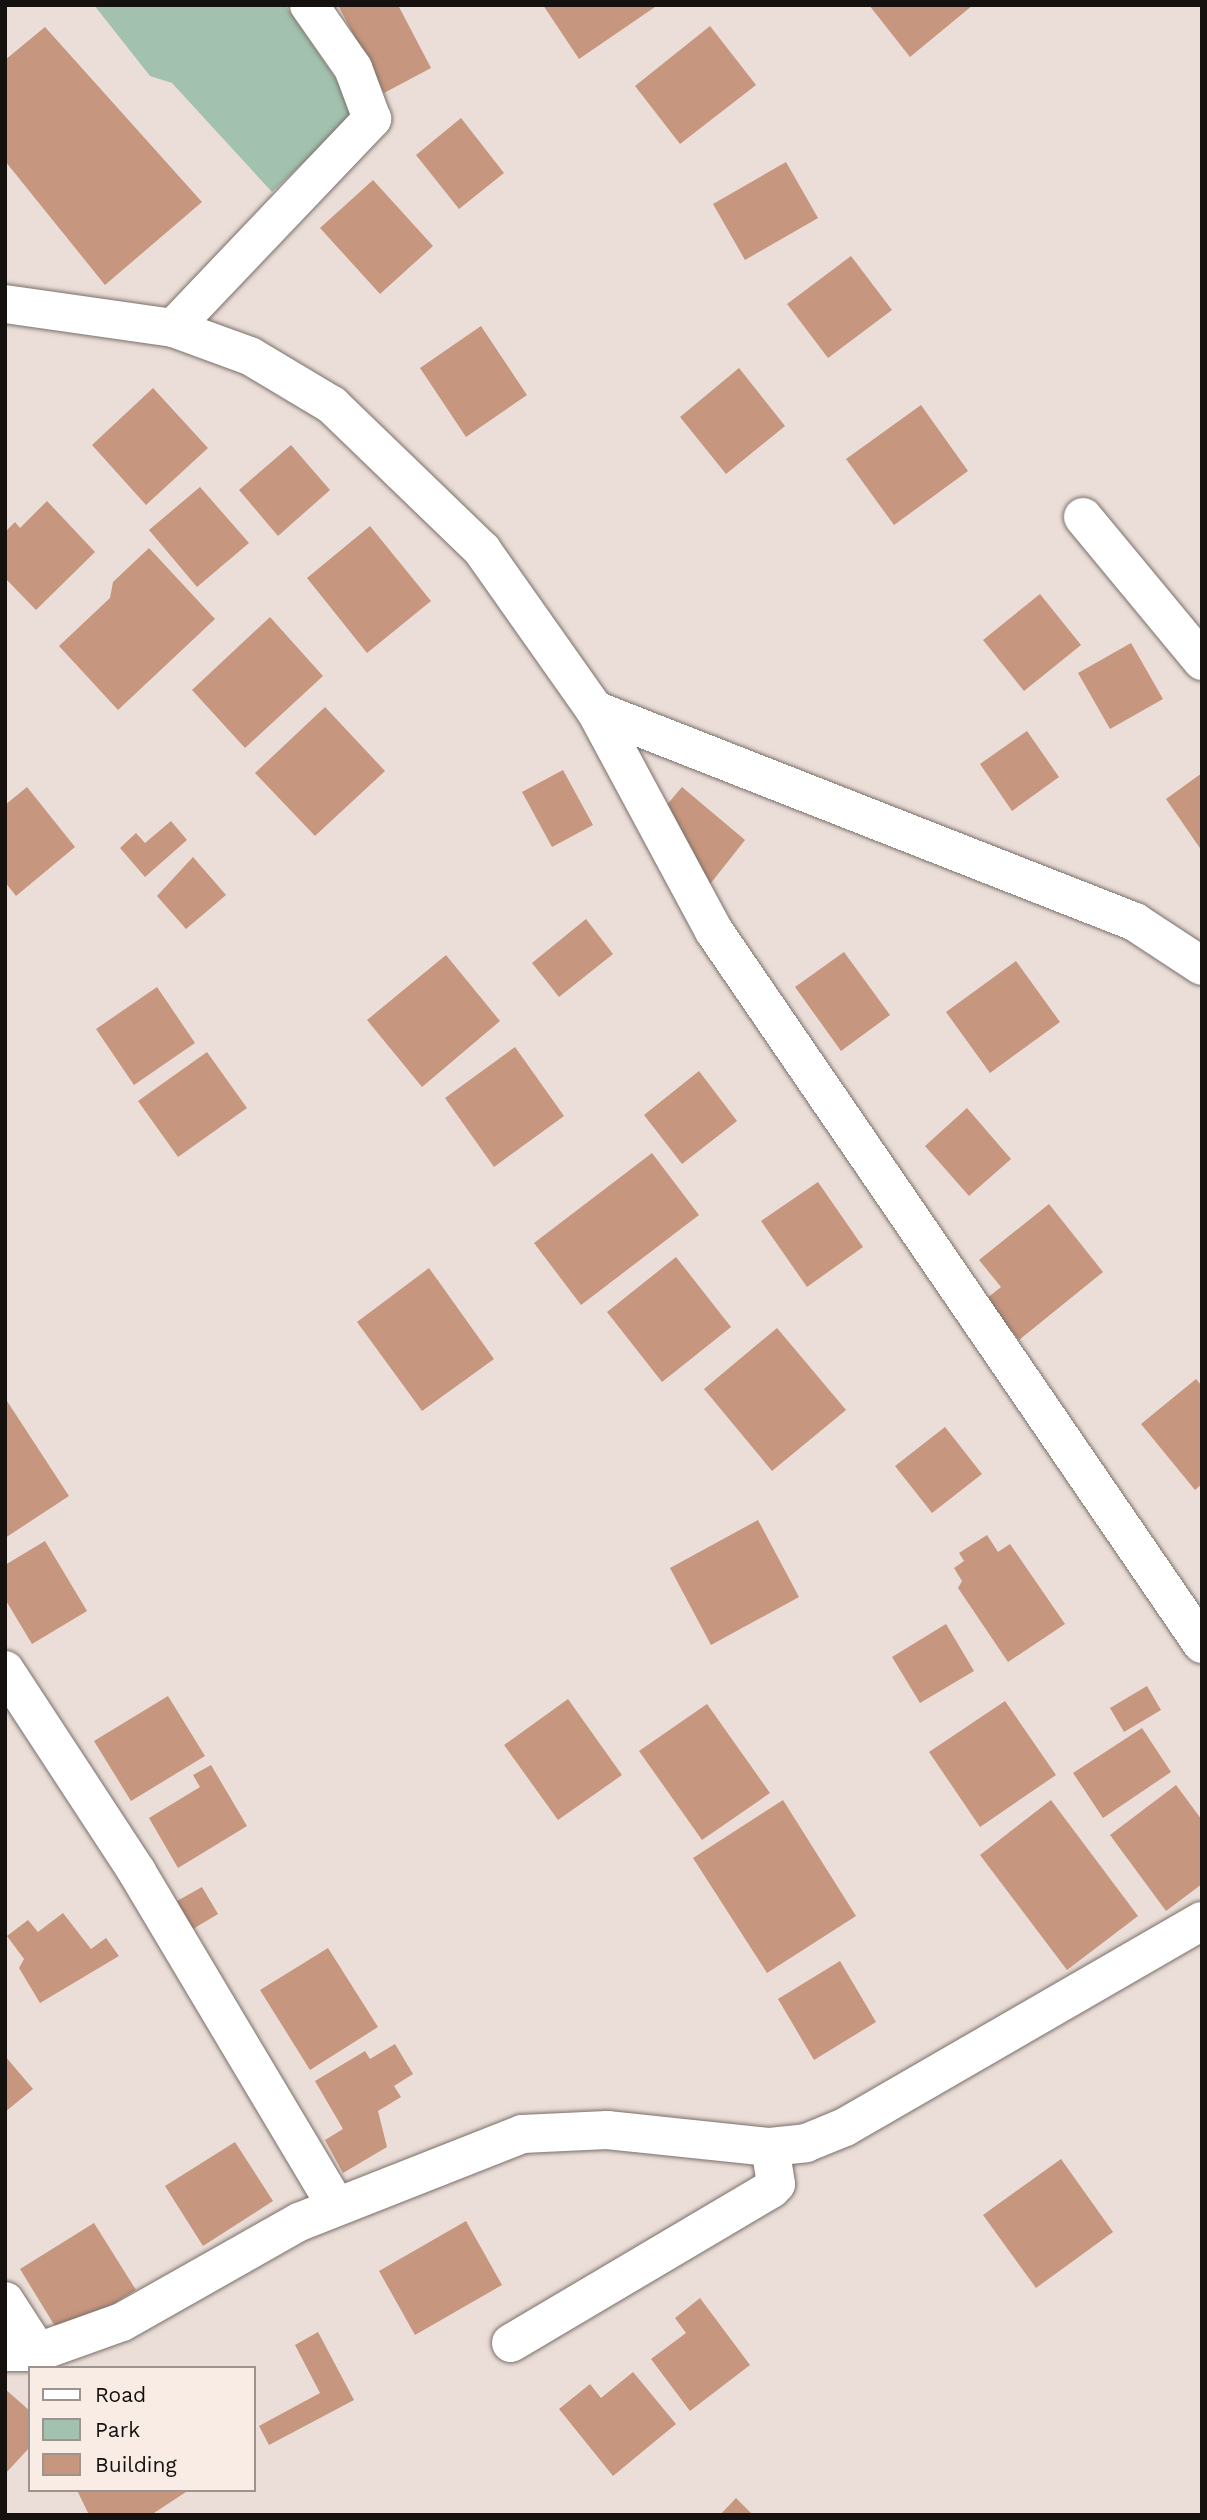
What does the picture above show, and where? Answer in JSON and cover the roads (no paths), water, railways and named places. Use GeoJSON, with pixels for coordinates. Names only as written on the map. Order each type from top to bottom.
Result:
{"type":"FeatureCollection","features":[{"type":"Feature","properties":{"kind":"street"},"geometry":{"type":"LineString","coordinates":[[173,328],[372,119],[353,68],[309,5]]}},
{"type":"Feature","properties":{"kind":"street"},"geometry":{"type":"LineString","coordinates":[[5,304],[173,328],[250,356],[332,405],[482,550],[595,710],[714,931],[1202,1644]]}},
{"type":"Feature","properties":{"kind":"street"},"geometry":{"type":"LineString","coordinates":[[1083,517],[1202,661]]}},
{"type":"Feature","properties":{"kind":"street"},"geometry":{"type":"LineString","coordinates":[[595,710],[1135,922],[1202,966]]}},
{"type":"Feature","properties":{"kind":"street"},"geometry":{"type":"LineString","coordinates":[[5,1670],[137,1872],[336,2206]]}},
{"type":"Feature","properties":{"kind":"street"},"geometry":{"type":"LineString","coordinates":[[5,2301],[22,2352],[122,2322],[203,2272],[336,2206],[522,2134],[607,2130],[769,2147],[806,2143],[845,2127],[1202,1921]]}},
{"type":"Feature","properties":{"kind":"street"},"geometry":{"type":"LineString","coordinates":[[512,2343],[771,2189],[776,2184],[769,2147]]}}]}
